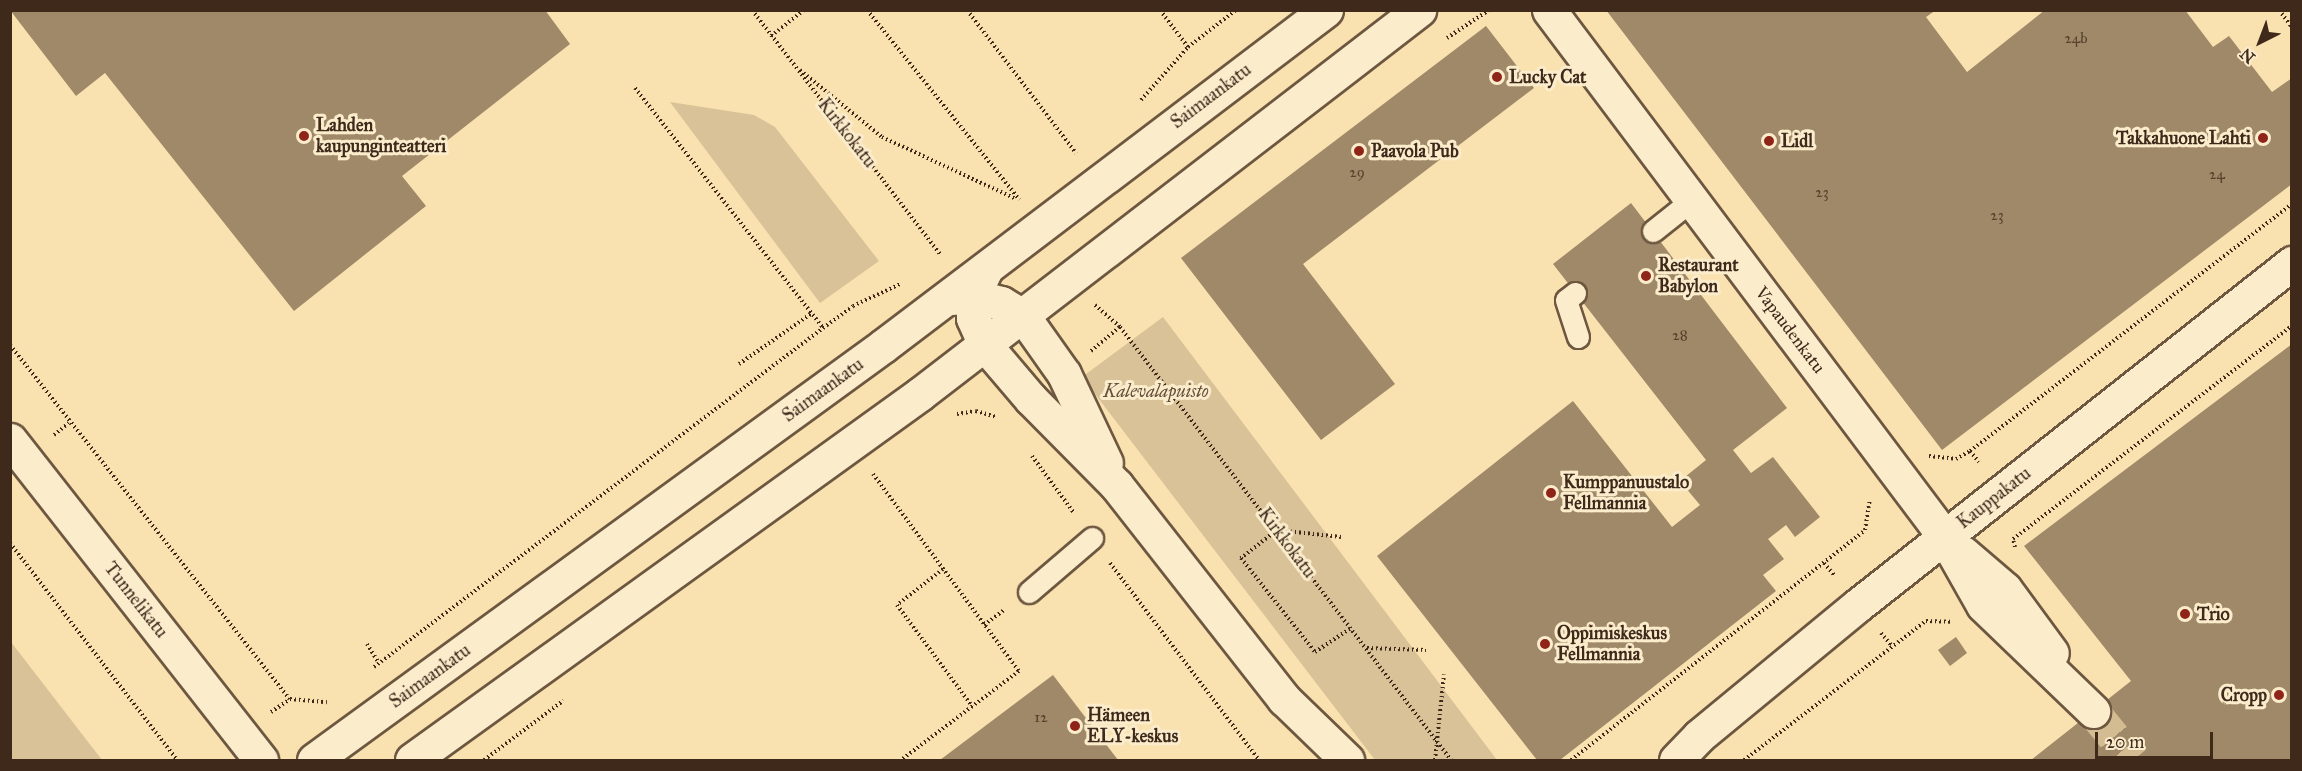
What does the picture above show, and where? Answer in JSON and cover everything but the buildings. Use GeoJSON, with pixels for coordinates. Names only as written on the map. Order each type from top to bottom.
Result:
{"type":"FeatureCollection","features":[{"type":"Feature","properties":{"kind":"street","name":"Saimaankatu"},"geometry":{"type":"LineString","coordinates":[[314,760],[969,288],[1326,10]]}},
{"type":"Feature","properties":{"kind":"street"},"geometry":{"type":"LineString","coordinates":[[412,760],[985,345],[1419,10]]}},
{"type":"Feature","properties":{"kind":"street","name":"Vapaudenkatu"},"geometry":{"type":"LineString","coordinates":[[1549,10],[1944,536],[1994,597]]}},
{"type":"Feature","properties":{"kind":"street","name":"Kauppakatu"},"geometry":{"type":"LineString","coordinates":[[1676,760],[1699,736],[1944,536],[2292,264]]}},
{"type":"Feature","properties":{"kind":"street"},"geometry":{"type":"LineString","coordinates":[[969,288],[1023,316],[1064,374],[1117,486]]}},
{"type":"Feature","properties":{"kind":"street"},"geometry":{"type":"LineString","coordinates":[[969,288],[973,318],[985,345],[1031,399],[1117,486],[1284,699],[1347,760]]}},
{"type":"Feature","properties":{"kind":"street","name":"Tunnelikatu"},"geometry":{"type":"LineString","coordinates":[[10,440],[261,760]]}},
{"type":"Feature","properties":{"kind":"street"},"geometry":{"type":"LineString","coordinates":[[1284,699],[1319,760]]}},
{"type":"Feature","properties":{"kind":"street","name":"Kauppakatu"},"geometry":{"type":"LineString","coordinates":[[1651,760],[1699,736]]}},
{"type":"Feature","properties":{"kind":"lane"},"geometry":{"type":"LineString","coordinates":[[1653,231],[1692,200]]}},
{"type":"Feature","properties":{"kind":"lane"},"geometry":{"type":"LineString","coordinates":[[1575,293],[1566,300],[1578,337]]}},
{"type":"Feature","properties":{"kind":"lane"},"geometry":{"type":"LineString","coordinates":[[1029,592],[1092,538]]}},
{"type":"Feature","properties":{"kind":"path","name":"Kirkkokatu"},"geometry":{"type":"LineString","coordinates":[[752,10],[941,256],[933,262]]}},
{"type":"Feature","properties":{"kind":"path"},"geometry":{"type":"LineString","coordinates":[[771,36],[804,10]]}},
{"type":"Feature","properties":{"kind":"path"},"geometry":{"type":"LineString","coordinates":[[867,10],[1020,201]]}},
{"type":"Feature","properties":{"kind":"path"},"geometry":{"type":"LineString","coordinates":[[967,10],[1077,154]]}},
{"type":"Feature","properties":{"kind":"path"},"geometry":{"type":"LineString","coordinates":[[1160,10],[1188,47]]}},
{"type":"Feature","properties":{"kind":"path"},"geometry":{"type":"LineString","coordinates":[[1135,108],[1188,47],[1236,10]]}},
{"type":"Feature","properties":{"kind":"path"},"geometry":{"type":"LineString","coordinates":[[2279,10],[2292,27]]}},
{"type":"Feature","properties":{"kind":"path"},"geometry":{"type":"LineString","coordinates":[[794,66],[882,137],[1020,201]]}},
{"type":"Feature","properties":{"kind":"path"},"geometry":{"type":"LineString","coordinates":[[635,88],[823,328]]}},
{"type":"Feature","properties":{"kind":"path"},"geometry":{"type":"LineString","coordinates":[[1069,161],[1085,148]]}},
{"type":"Feature","properties":{"kind":"path"},"geometry":{"type":"LineString","coordinates":[[1020,201],[1028,194]]}},
{"type":"Feature","properties":{"kind":"path"},"geometry":{"type":"LineString","coordinates":[[370,670],[823,328],[854,306],[907,280]]}},
{"type":"Feature","properties":{"kind":"path"},"geometry":{"type":"LineString","coordinates":[[739,364],[812,313]]}},
{"type":"Feature","properties":{"kind":"path"},"geometry":{"type":"LineString","coordinates":[[1744,760],[1926,621],[1960,622],[2022,575],[2013,539],[2292,326]]}},
{"type":"Feature","properties":{"kind":"path","name":"Kirkkokatu"},"geometry":{"type":"LineString","coordinates":[[1064,374],[1120,327],[1451,760]]}},
{"type":"Feature","properties":{"kind":"path"},"geometry":{"type":"LineString","coordinates":[[10,345],[290,699],[324,704],[333,698]]}},
{"type":"Feature","properties":{"kind":"path"},"geometry":{"type":"LineString","coordinates":[[947,416],[976,411],[1005,419],[1031,399]]}},
{"type":"Feature","properties":{"kind":"path"},"geometry":{"type":"LineString","coordinates":[[1025,447],[1259,760]]}},
{"type":"Feature","properties":{"kind":"path"},"geometry":{"type":"LineString","coordinates":[[869,469],[1019,671],[901,760]]}},
{"type":"Feature","properties":{"kind":"path"},"geometry":{"type":"LineString","coordinates":[[1341,537],[1277,530],[1240,558],[1315,652],[1351,628]]}},
{"type":"Feature","properties":{"kind":"path"},"geometry":{"type":"LineString","coordinates":[[10,543],[177,760]]}},
{"type":"Feature","properties":{"kind":"path"},"geometry":{"type":"LineString","coordinates":[[943,569],[897,605],[972,706]]}},
{"type":"Feature","properties":{"kind":"path"},"geometry":{"type":"LineString","coordinates":[[367,644],[379,663]]}},
{"type":"Feature","properties":{"kind":"path"},"geometry":{"type":"LineString","coordinates":[[1366,648],[1426,650]]}},
{"type":"Feature","properties":{"kind":"path"},"geometry":{"type":"LineString","coordinates":[[1435,760],[1439,745],[1444,674]]}},
{"type":"Feature","properties":{"kind":"path"},"geometry":{"type":"LineString","coordinates":[[484,760],[568,696]]}},
{"type":"Feature","properties":{"kind":"path"},"geometry":{"type":"LineString","coordinates":[[241,735],[290,699]]}},
{"type":"Feature","properties":{"kind":"green space"},"geometry":{"type":"Polygon","coordinates":[[[670,102],[754,115],[775,127],[879,261],[820,303],[670,102]]]}},
{"type":"Feature","properties":{"kind":"green space","name":"Kalevalapuisto"},"geometry":{"type":"Polygon","coordinates":[[[1163,317],[1497,760],[1375,760],[1082,377],[1163,317]]]}},
{"type":"Feature","properties":{"kind":"green space"},"geometry":{"type":"Polygon","coordinates":[[[11,642],[102,760],[11,760],[11,642]]]}},
{"type":"Feature","properties":{"kind":"tunnel"},"geometry":{"type":"LineString","coordinates":[[2093,711],[2133,760]]}},
{"type":"Feature","properties":{"kind":"place","name":"Lucky Cat"},"geometry":{"type":"Point","coordinates":[1497,77]}},
{"type":"Feature","properties":{"kind":"place","name":"Lahden kaupunginteatteri"},"geometry":{"type":"Point","coordinates":[304,136]}},
{"type":"Feature","properties":{"kind":"place","name":"Takkahuone Lahti"},"geometry":{"type":"Point","coordinates":[2263,138]}},
{"type":"Feature","properties":{"kind":"place","name":"Lidl"},"geometry":{"type":"Point","coordinates":[1769,141]}},
{"type":"Feature","properties":{"kind":"place","name":"Paavola Pub"},"geometry":{"type":"Point","coordinates":[1359,151]}},
{"type":"Feature","properties":{"kind":"place","name":"Restaurant Babylon"},"geometry":{"type":"Point","coordinates":[1646,276]}},
{"type":"Feature","properties":{"kind":"place","name":"Kumppanuustalo Fellmannia"},"geometry":{"type":"Point","coordinates":[1551,493]}},
{"type":"Feature","properties":{"kind":"place","name":"Trio"},"geometry":{"type":"Point","coordinates":[2185,614]}},
{"type":"Feature","properties":{"kind":"place","name":"Oppimiskeskus Fellmannia"},"geometry":{"type":"Point","coordinates":[1545,644]}},
{"type":"Feature","properties":{"kind":"place","name":"Cropp"},"geometry":{"type":"Point","coordinates":[2279,695]}},
{"type":"Feature","properties":{"kind":"place","name":"Hämeen ELY-keskus"},"geometry":{"type":"Point","coordinates":[1075,726]}}]}
